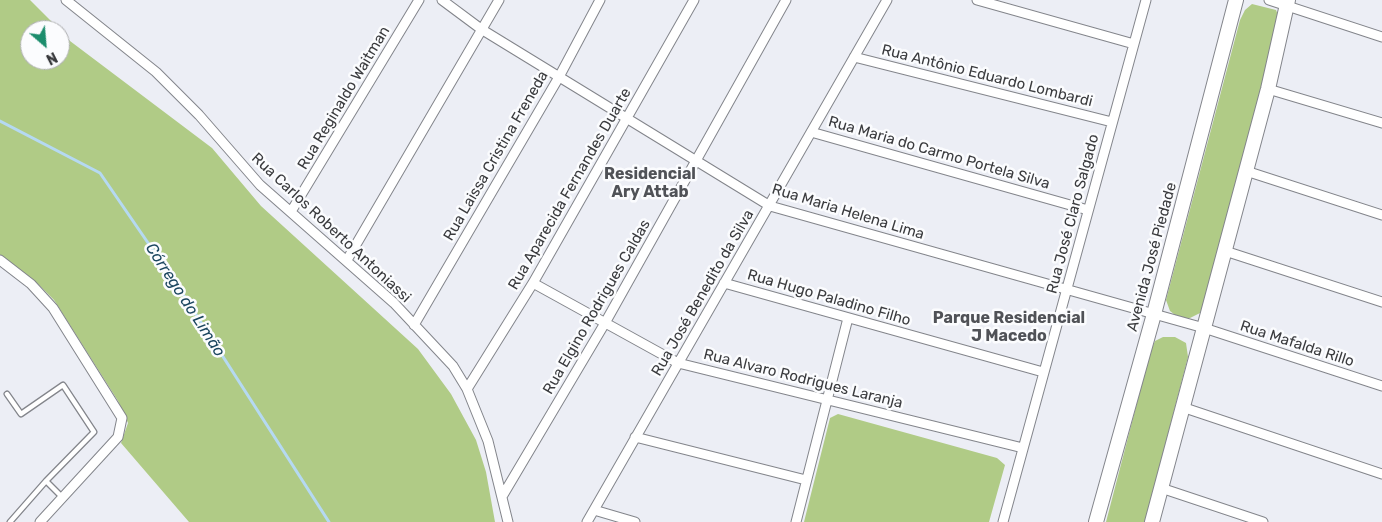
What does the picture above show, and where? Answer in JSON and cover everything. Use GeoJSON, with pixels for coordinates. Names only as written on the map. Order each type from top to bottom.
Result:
{"type":"FeatureCollection","features":[{"type":"Feature","properties":{"kind":"main road","name":"Avenida José Piedade"},"geometry":{"type":"LineString","coordinates":[[1096,522],[1154,314],[1236,0]]}},
{"type":"Feature","properties":{"kind":"main road"},"geometry":{"type":"LineString","coordinates":[[1152,522],[1268,89],[1287,2]]}},
{"type":"Feature","properties":{"kind":"street","name":"Rua Carlos Roberto Antoniassi"},"geometry":{"type":"LineString","coordinates":[[66,0],[156,72],[199,115],[260,185],[292,210],[347,260],[414,325],[452,366],[467,389],[488,441],[508,522]]}},
{"type":"Feature","properties":{"kind":"street","name":"Rua Reginaldo Waitman"},"geometry":{"type":"LineString","coordinates":[[292,210],[420,0]]}},
{"type":"Feature","properties":{"kind":"street","name":"Rua Maria Helena Lima"},"geometry":{"type":"LineString","coordinates":[[442,0],[482,29],[558,77],[697,159],[770,206],[1204,328]]}},
{"type":"Feature","properties":{"kind":"street"},"geometry":{"type":"LineString","coordinates":[[347,260],[498,0]]}},
{"type":"Feature","properties":{"kind":"street","name":"Rua Laissa Cristina Freneda"},"geometry":{"type":"LineString","coordinates":[[414,325],[558,77],[600,0]]}},
{"type":"Feature","properties":{"kind":"street","name":"Rua Aparecida Fernandes Duarte"},"geometry":{"type":"LineString","coordinates":[[467,389],[533,283],[694,0]]}},
{"type":"Feature","properties":{"kind":"street","name":"Rua Elgino Rodrigues Caldas"},"geometry":{"type":"LineString","coordinates":[[503,496],[605,323],[786,0]]}},
{"type":"Feature","properties":{"kind":"street","name":"Rua José Benedito da Silva"},"geometry":{"type":"LineString","coordinates":[[587,522],[887,0]]}},
{"type":"Feature","properties":{"kind":"street"},"geometry":{"type":"LineString","coordinates":[[977,0],[1134,44]]}},
{"type":"Feature","properties":{"kind":"street","name":"Rua José Claro Salgado"},"geometry":{"type":"LineString","coordinates":[[1003,522],[1146,0]]}},
{"type":"Feature","properties":{"kind":"street"},"geometry":{"type":"LineString","coordinates":[[1269,0],[1287,2],[1382,37]]}},
{"type":"Feature","properties":{"kind":"street","name":"Rua Antônio Eduardo Lombardi"},"geometry":{"type":"LineString","coordinates":[[854,57],[1112,122]]}},
{"type":"Feature","properties":{"kind":"street"},"geometry":{"type":"LineString","coordinates":[[1268,89],[1382,123]]}},
{"type":"Feature","properties":{"kind":"street","name":"Rua Maria do Carmo Portela Silva"},"geometry":{"type":"LineString","coordinates":[[811,132],[1088,210]]}},
{"type":"Feature","properties":{"kind":"street"},"geometry":{"type":"LineString","coordinates":[[1246,171],[1382,215]]}},
{"type":"Feature","properties":{"kind":"street"},"geometry":{"type":"LineString","coordinates":[[1224,251],[1382,302]]}},
{"type":"Feature","properties":{"kind":"street"},"geometry":{"type":"LineString","coordinates":[[2,264],[31,284],[53,308],[122,418],[118,437],[40,522]]}},
{"type":"Feature","properties":{"kind":"street","name":"Rua Alvaro Rodrigues Laranja"},"geometry":{"type":"LineString","coordinates":[[533,283],[678,363],[1023,448]]}},
{"type":"Feature","properties":{"kind":"street","name":"Rua Hugo Paladino Filho"},"geometry":{"type":"LineString","coordinates":[[724,283],[1043,372]]}},
{"type":"Feature","properties":{"kind":"street"},"geometry":{"type":"LineString","coordinates":[[796,522],[848,318]]}},
{"type":"Feature","properties":{"kind":"street","name":"Rua Mafalda Rillo"},"geometry":{"type":"LineString","coordinates":[[1204,328],[1382,386]]}},
{"type":"Feature","properties":{"kind":"street"},"geometry":{"type":"LineString","coordinates":[[1182,407],[1382,474]]}},
{"type":"Feature","properties":{"kind":"street"},"geometry":{"type":"LineString","coordinates":[[635,437],[806,480]]}},
{"type":"Feature","properties":{"kind":"street"},"geometry":{"type":"LineString","coordinates":[[1160,488],[1263,522]]}},
{"type":"Feature","properties":{"kind":"street"},"geometry":{"type":"LineString","coordinates":[[594,510],[635,522]]}},
{"type":"Feature","properties":{"kind":"lane"},"geometry":{"type":"LineString","coordinates":[[7,394],[21,414],[63,385],[94,432],[46,481],[10,522]]}},
{"type":"Feature","properties":{"kind":"lane"},"geometry":{"type":"LineString","coordinates":[[46,481],[63,498]]}},
{"type":"Feature","properties":{"kind":"green space"},"geometry":{"type":"Polygon","coordinates":[[[0,0],[30,0],[50,20],[20,20],[20,70],[70,70],[70,41],[212,148],[261,206],[418,349],[451,394],[476,440],[486,472],[495,522],[189,522],[121,443],[128,423],[118,401],[54,300],[37,283],[0,255],[0,0]]]}},
{"type":"Feature","properties":{"kind":"green space"},"geometry":{"type":"Polygon","coordinates":[[[1252,4],[1276,10],[1280,20],[1204,302],[1200,313],[1190,318],[1179,318],[1170,311],[1166,300],[1240,20],[1245,10],[1252,4]]]}},
{"type":"Feature","properties":{"kind":"green space"},"geometry":{"type":"Polygon","coordinates":[[[1163,337],[1175,337],[1186,343],[1188,357],[1145,522],[1106,522],[1150,353],[1155,341],[1163,337]]]}},
{"type":"Feature","properties":{"kind":"green space"},"geometry":{"type":"Polygon","coordinates":[[[838,414],[997,458],[1005,465],[989,522],[804,522],[830,418],[838,414]]]}},
{"type":"Feature","properties":{"kind":"waterway","name":"Córrego do Limão"},"geometry":{"type":"LineString","coordinates":[[0,121],[100,173],[179,288],[329,522]]}},
{"type":"Feature","properties":{"kind":"district","name":"Residencial Ary Attab"},"geometry":{"type":"Point","coordinates":[650,183]}},
{"type":"Feature","properties":{"kind":"district","name":"Parque Residencial J Macedo"},"geometry":{"type":"Point","coordinates":[1009,327]}}]}
